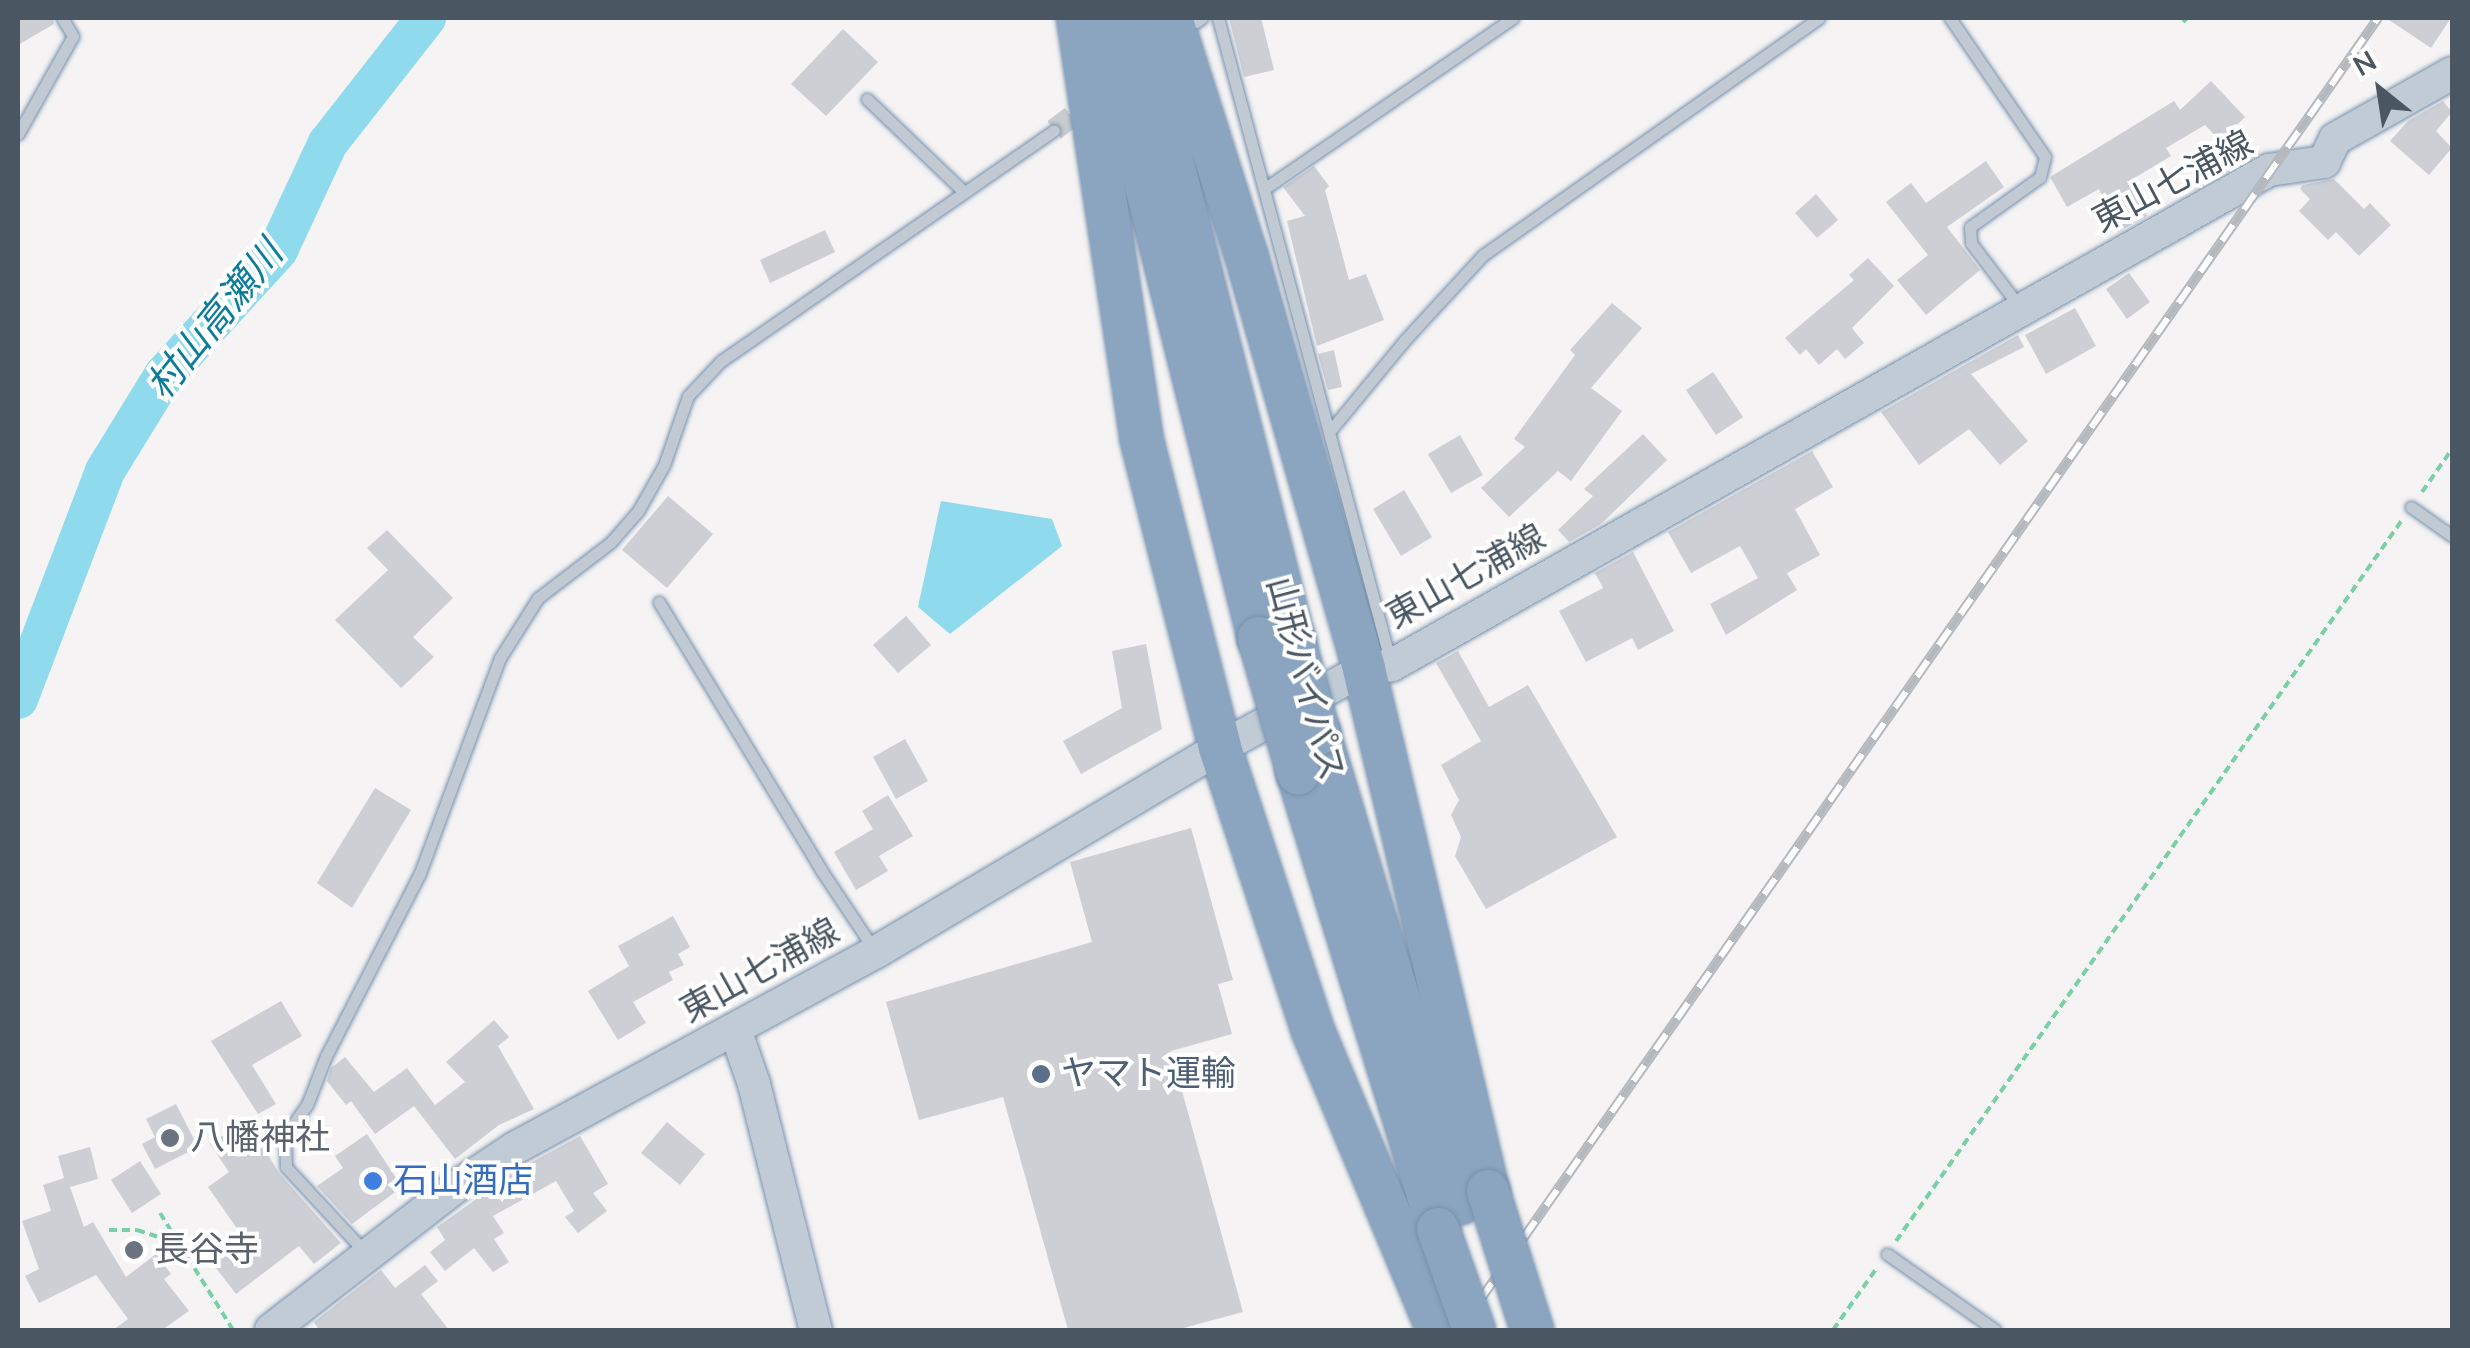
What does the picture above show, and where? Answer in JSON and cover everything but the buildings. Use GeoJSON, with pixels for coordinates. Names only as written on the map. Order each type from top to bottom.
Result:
{"type":"FeatureCollection","features":[{"type":"Feature","properties":{"kind":"highway"},"geometry":{"type":"LineString","coordinates":[[1078,18],[1142,437],[1220,748],[1313,1031],[1438,1330]]}},
{"type":"Feature","properties":{"kind":"highway","name":"山形バイパス"},"geometry":{"type":"LineString","coordinates":[[1104,18],[1276,640],[1319,734],[1462,1208],[1474,1330]]}},
{"type":"Feature","properties":{"kind":"highway","name":"山形バイパス"},"geometry":{"type":"LineString","coordinates":[[1136,18],[1276,640],[1298,773],[1506,1330]]}},
{"type":"Feature","properties":{"kind":"highway"},"geometry":{"type":"LineString","coordinates":[[1189,19],[1246,254],[1378,667],[1462,1208],[1532,1330]]}},
{"type":"Feature","properties":{"kind":"main road","name":"東山七浦線"},"geometry":{"type":"LineString","coordinates":[[272,1330],[367,1254],[515,1148],[736,1032],[1220,748],[1378,667],[2269,170],[2324,162],[2335,139],[2452,73]]}},
{"type":"Feature","properties":{"kind":"main road"},"geometry":{"type":"LineString","coordinates":[[736,1032],[754,1084],[816,1330]]}},
{"type":"Feature","properties":{"kind":"lane"},"geometry":{"type":"LineString","coordinates":[[18,134],[72,36],[62,18]]}},
{"type":"Feature","properties":{"kind":"lane"},"geometry":{"type":"LineString","coordinates":[[1218,18],[1329,432],[1378,667]]}},
{"type":"Feature","properties":{"kind":"lane"},"geometry":{"type":"LineString","coordinates":[[1264,190],[1514,18]]}},
{"type":"Feature","properties":{"kind":"lane"},"geometry":{"type":"LineString","coordinates":[[1329,432],[1483,255],[1819,18]]}},
{"type":"Feature","properties":{"kind":"lane"},"geometry":{"type":"LineString","coordinates":[[1950,18],[1975,61],[2045,157],[2040,177],[1970,227],[1971,243],[2023,310]]}},
{"type":"Feature","properties":{"kind":"lane"},"geometry":{"type":"LineString","coordinates":[[867,99],[964,192]]}},
{"type":"Feature","properties":{"kind":"lane"},"geometry":{"type":"LineString","coordinates":[[367,1254],[286,1168],[285,1136],[307,1105],[326,1056],[420,873],[500,658],[538,598],[610,542],[638,511],[664,465],[688,396],[720,361],[1054,130]]}},
{"type":"Feature","properties":{"kind":"lane"},"geometry":{"type":"LineString","coordinates":[[2411,507],[2452,536]]}},
{"type":"Feature","properties":{"kind":"lane"},"geometry":{"type":"LineString","coordinates":[[658,602],[821,870],[876,952]]}},
{"type":"Feature","properties":{"kind":"lane"},"geometry":{"type":"LineString","coordinates":[[1887,1254],[1995,1330]]}},
{"type":"Feature","properties":{"kind":"path"},"geometry":{"type":"LineString","coordinates":[[1833,1330],[2452,449]]}},
{"type":"Feature","properties":{"kind":"path"},"geometry":{"type":"LineString","coordinates":[[160,1212],[233,1330]]}},
{"type":"Feature","properties":{"kind":"path"},"geometry":{"type":"LineString","coordinates":[[109,1230],[137,1230],[180,1244]]}},
{"type":"Feature","properties":{"kind":"water"},"geometry":{"type":"Polygon","coordinates":[[[941,501],[1052,519],[1062,546],[950,634],[918,607],[941,501]]]}},
{"type":"Feature","properties":{"kind":"waterway","name":"村山高瀬川"},"geometry":{"type":"LineString","coordinates":[[18,699],[105,471],[164,375],[278,250],[328,143],[426,18]]}},
{"type":"Feature","properties":{"kind":"tunnel"},"geometry":{"type":"LineString","coordinates":[[1054,130],[1095,99]]}},
{"type":"Feature","properties":{"kind":"railway"},"geometry":{"type":"LineString","coordinates":[[1459,1330],[2378,18]]}},
{"type":"Feature","properties":{"kind":"place","name":"ヤマト運輸"},"geometry":{"type":"Point","coordinates":[1041,1074]}},
{"type":"Feature","properties":{"kind":"place","name":"八幡神社"},"geometry":{"type":"Point","coordinates":[170,1138]}},
{"type":"Feature","properties":{"kind":"place","name":"石山酒店"},"geometry":{"type":"Point","coordinates":[373,1181]}},
{"type":"Feature","properties":{"kind":"place","name":"長谷寺"},"geometry":{"type":"Point","coordinates":[134,1250]}}]}
